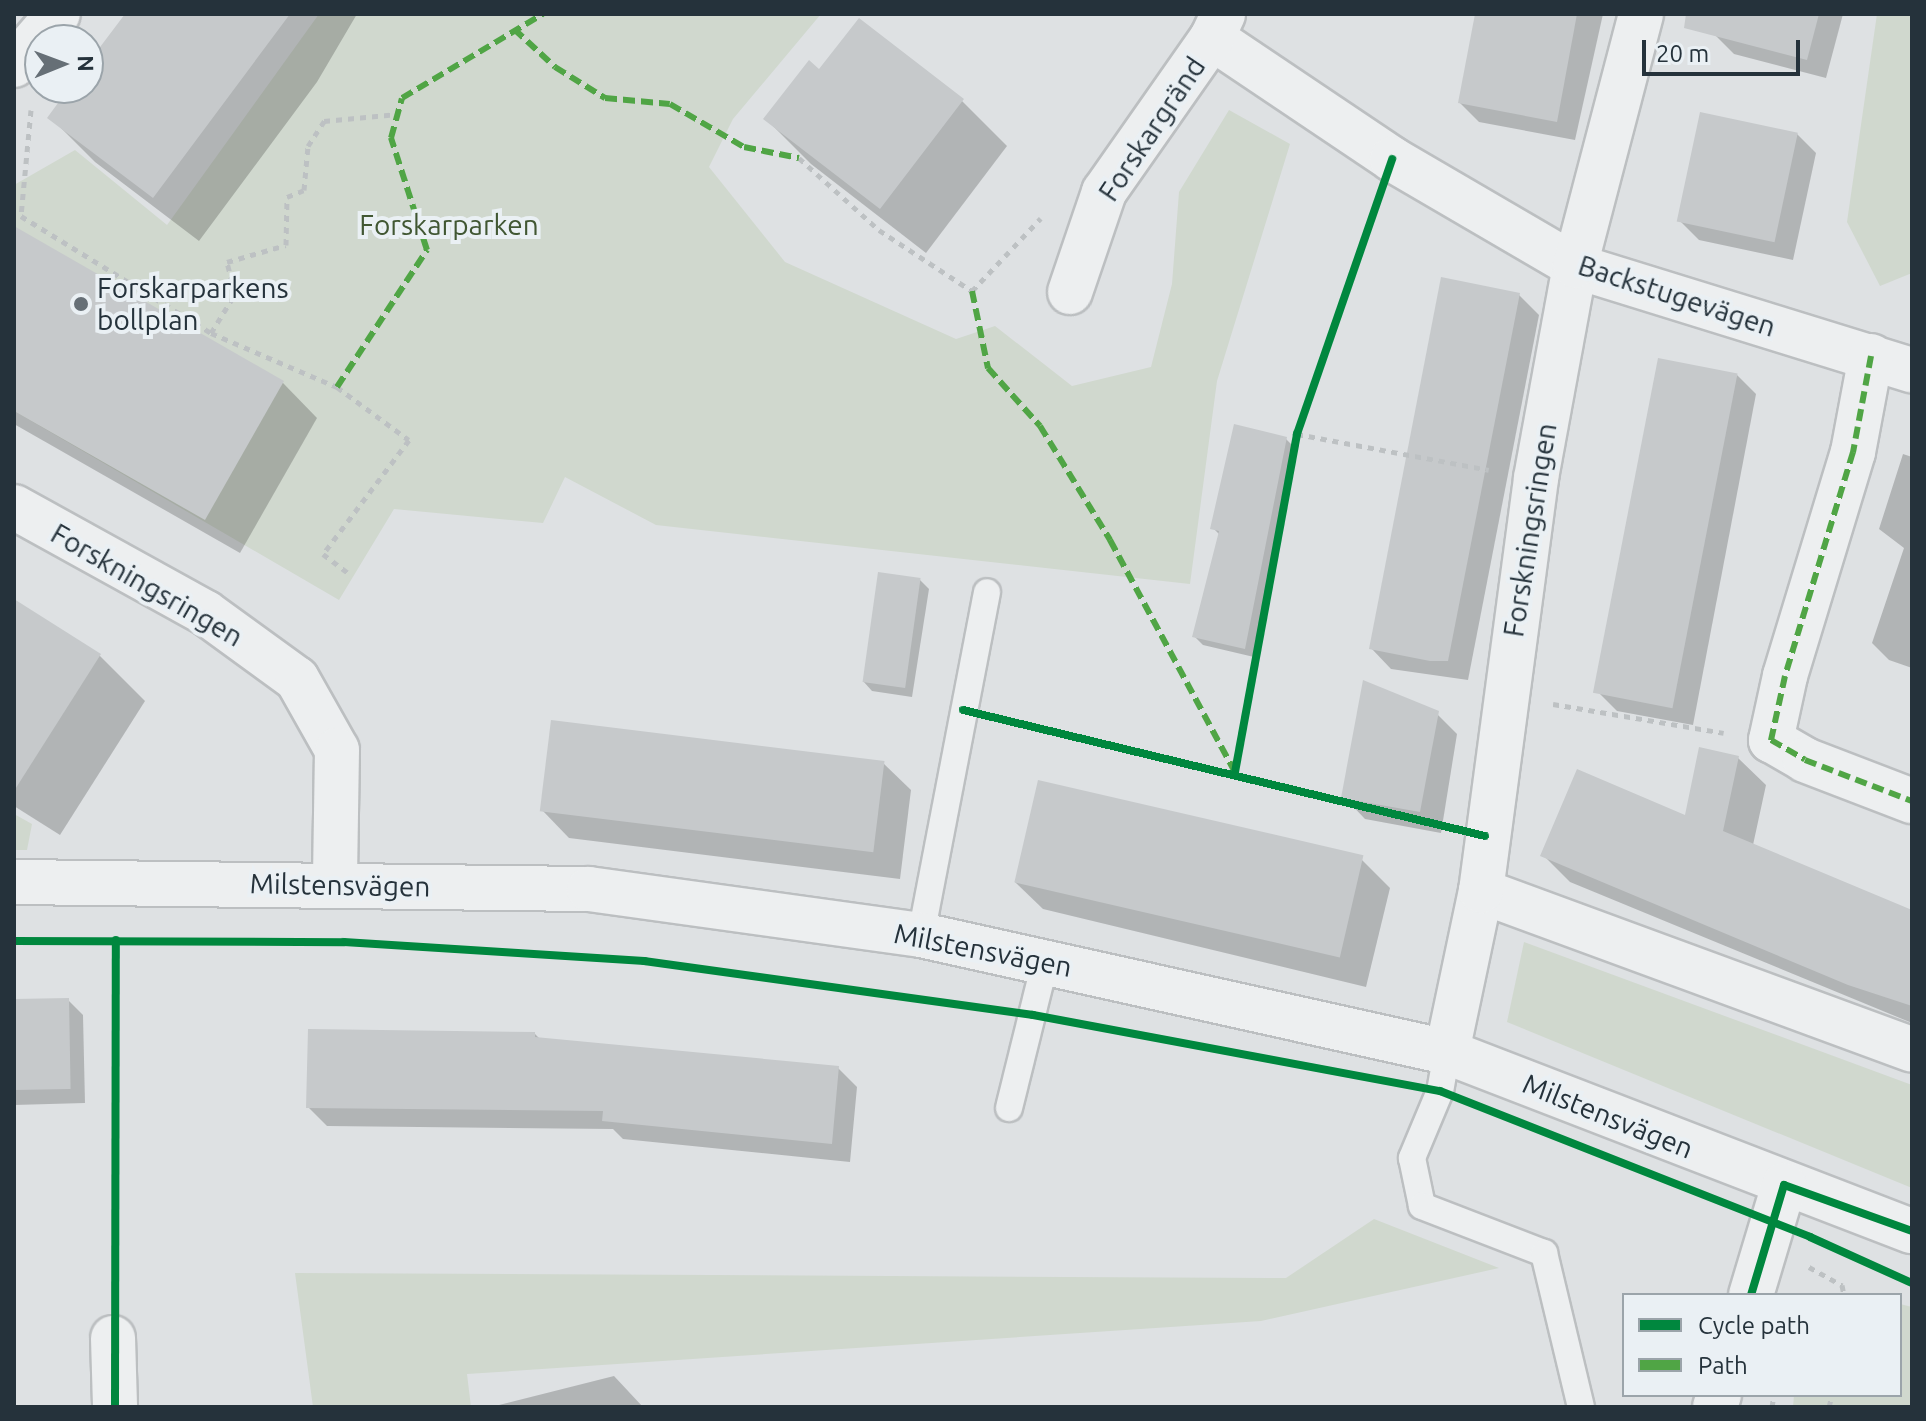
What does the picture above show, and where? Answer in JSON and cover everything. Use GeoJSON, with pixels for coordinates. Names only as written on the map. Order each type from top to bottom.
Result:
{"type":"FeatureCollection","features":[{"type":"Feature","properties":{"kind":"street"},"geometry":{"type":"LineString","coordinates":[[23,83],[58,14]]}},
{"type":"Feature","properties":{"kind":"street","name":"Forskningsringen"},"geometry":{"type":"LineString","coordinates":[[1447,1052],[1481,891],[1536,478],[1575,266],[1641,14]]}},
{"type":"Feature","properties":{"kind":"street","name":"Backstugevägen"},"geometry":{"type":"LineString","coordinates":[[1218,26],[1392,159],[1575,266],[1912,370]]}},
{"type":"Feature","properties":{"kind":"street","name":"Forskargränd"},"geometry":{"type":"LineString","coordinates":[[1070,292],[1104,192],[1218,26]]}},
{"type":"Feature","properties":{"kind":"street"},"geometry":{"type":"LineString","coordinates":[[1871,356],[1853,452],[1785,676],[1771,740],[1805,760],[1912,801]]}},
{"type":"Feature","properties":{"kind":"street","name":"Forskningsringen"},"geometry":{"type":"LineString","coordinates":[[14,507],[206,613],[297,679],[337,750],[335,884]]}},
{"type":"Feature","properties":{"kind":"street","name":"Milstensvägen"},"geometry":{"type":"LineString","coordinates":[[14,882],[589,889],[921,935],[1447,1052],[1784,1185],[1912,1231]]}},
{"type":"Feature","properties":{"kind":"street"},"geometry":{"type":"LineString","coordinates":[[1481,891],[1912,1050]]}},
{"type":"Feature","properties":{"kind":"street"},"geometry":{"type":"LineString","coordinates":[[1752,1293],[1784,1185]]}},
{"type":"Feature","properties":{"kind":"street"},"geometry":{"type":"LineString","coordinates":[[113,1338],[115,1407]]}},
{"type":"Feature","properties":{"kind":"lane"},"geometry":{"type":"LineString","coordinates":[[921,935],[987,592]]}},
{"type":"Feature","properties":{"kind":"lane"},"geometry":{"type":"LineString","coordinates":[[1009,1108],[1045,962]]}},
{"type":"Feature","properties":{"kind":"lane"},"geometry":{"type":"LineString","coordinates":[[1447,1052],[1440,1091],[1412,1158],[1422,1206],[1544,1253],[1581,1407]]}},
{"type":"Feature","properties":{"kind":"path"},"geometry":{"type":"LineString","coordinates":[[23,83],[17,215],[211,333],[337,387],[409,440],[323,554],[350,574]]}},
{"type":"Feature","properties":{"kind":"path"},"geometry":{"type":"LineString","coordinates":[[211,333],[235,294],[227,262],[286,245],[287,197],[304,190],[308,146],[324,121],[398,114]]}},
{"type":"Feature","properties":{"kind":"path"},"geometry":{"type":"LineString","coordinates":[[799,158],[879,230],[972,291]]}},
{"type":"Feature","properties":{"kind":"path"},"geometry":{"type":"LineString","coordinates":[[1294,450],[1302,420]]}},
{"type":"Feature","properties":{"kind":"path"},"geometry":{"type":"LineString","coordinates":[[1297,434],[1536,478]]}},
{"type":"Feature","properties":{"kind":"path"},"geometry":{"type":"LineString","coordinates":[[1544,703],[1771,740]]}},
{"type":"Feature","properties":{"kind":"path"},"geometry":{"type":"LineString","coordinates":[[1804,1264],[1842,1285],[1844,1293]]}},
{"type":"Feature","properties":{"kind":"green space","name":"Forskarparken"},"geometry":{"type":"Polygon","coordinates":[[[319,14],[821,14],[733,119],[709,167],[785,262],[956,339],[995,326],[1072,386],[1151,367],[1172,284],[1179,192],[1229,110],[1290,144],[1217,381],[1190,584],[656,525],[565,477],[543,523],[394,509],[339,600],[14,411],[14,185],[75,150],[167,225],[319,14]]]}},
{"type":"Feature","properties":{"kind":"green space"},"geometry":{"type":"Polygon","coordinates":[[[1877,14],[1912,14],[1912,273],[1880,286],[1847,222],[1877,14]]]}},
{"type":"Feature","properties":{"kind":"green space"},"geometry":{"type":"Polygon","coordinates":[[[14,814],[32,824],[27,850],[14,850],[14,814]]]}},
{"type":"Feature","properties":{"kind":"green space"},"geometry":{"type":"Polygon","coordinates":[[[1524,942],[1912,1085],[1912,1188],[1507,1022],[1524,942]]]}},
{"type":"Feature","properties":{"kind":"green space"},"geometry":{"type":"Polygon","coordinates":[[[1374,1219],[1499,1268],[1261,1321],[467,1374],[471,1407],[313,1407],[295,1273],[1286,1278],[1374,1219]]]}},
{"type":"Feature","properties":{"kind":"green space"},"geometry":{"type":"Polygon","coordinates":[[[1902,1304],[1912,1307],[1912,1407],[1793,1407],[1794,1397],[1902,1397],[1902,1304]]]}},
{"type":"Feature","properties":{"kind":"building"},"geometry":{"type":"Polygon","coordinates":[[[125,14],[290,14],[153,198],[47,118],[57,104],[104,104],[104,42],[125,14]]]}},
{"type":"Feature","properties":{"kind":"building"},"geometry":{"type":"Polygon","coordinates":[[[1475,14],[1577,14],[1557,122],[1458,103],[1475,14]]]}},
{"type":"Feature","properties":{"kind":"building"},"geometry":{"type":"Polygon","coordinates":[[[1686,14],[1819,14],[1807,60],[1684,28],[1686,14]]]}},
{"type":"Feature","properties":{"kind":"building"},"geometry":{"type":"Polygon","coordinates":[[[859,18],[964,99],[880,209],[763,119],[809,60],[819,69],[859,18]]]}},
{"type":"Feature","properties":{"kind":"building"},"geometry":{"type":"Polygon","coordinates":[[[1700,112],[1798,133],[1775,242],[1677,222],[1700,112]]]}},
{"type":"Feature","properties":{"kind":"building","name":"Forskarparkens bollplan"},"geometry":{"type":"Polygon","coordinates":[[[14,226],[284,381],[205,520],[14,411],[14,226]]]}},
{"type":"Feature","properties":{"kind":"building"},"geometry":{"type":"Polygon","coordinates":[[[1441,277],[1520,293],[1448,661],[1430,661],[1369,649],[1441,277]]]}},
{"type":"Feature","properties":{"kind":"building"},"geometry":{"type":"Polygon","coordinates":[[[1658,358],[1738,373],[1672,708],[1593,693],[1658,358]]]}},
{"type":"Feature","properties":{"kind":"building"},"geometry":{"type":"Polygon","coordinates":[[[1234,424],[1287,437],[1245,649],[1192,637],[1219,531],[1210,529],[1234,424]]]}},
{"type":"Feature","properties":{"kind":"building"},"geometry":{"type":"Polygon","coordinates":[[[878,572],[921,578],[905,688],[863,682],[878,572]]]}},
{"type":"Feature","properties":{"kind":"building"},"geometry":{"type":"Polygon","coordinates":[[[14,599],[101,654],[14,791],[14,599]]]}},
{"type":"Feature","properties":{"kind":"building"},"geometry":{"type":"Polygon","coordinates":[[[1363,680],[1439,711],[1420,812],[1341,798],[1363,680]]]}},
{"type":"Feature","properties":{"kind":"building"},"geometry":{"type":"Polygon","coordinates":[[[551,720],[884,761],[873,852],[540,811],[551,720]]]}},
{"type":"Feature","properties":{"kind":"building"},"geometry":{"type":"Polygon","coordinates":[[[1699,747],[1739,756],[1723,831],[1912,910],[1912,1006],[1848,985],[1540,856],[1577,769],[1685,815],[1699,747]]]}},
{"type":"Feature","properties":{"kind":"building"},"geometry":{"type":"Polygon","coordinates":[[[1038,780],[1363,855],[1340,957],[1014,882],[1038,780]]]}},
{"type":"Feature","properties":{"kind":"building"},"geometry":{"type":"Polygon","coordinates":[[[69,998],[71,1089],[16,1090],[14,999],[69,998]]]}},
{"type":"Feature","properties":{"kind":"building"},"geometry":{"type":"Polygon","coordinates":[[[308,1029],[535,1032],[535,1037],[839,1066],[832,1144],[602,1121],[603,1111],[306,1108],[308,1029]]]}},
{"type":"Feature","properties":{"kind":"marked path"},"geometry":{"type":"LineString","coordinates":[[337,387],[427,250],[391,138],[402,98],[543,14]]}},
{"type":"Feature","properties":{"kind":"marked path"},"geometry":{"type":"LineString","coordinates":[[514,29],[555,67],[605,98],[670,104],[744,147],[799,158]]}},
{"type":"Feature","properties":{"kind":"marked path"},"geometry":{"type":"LineString","coordinates":[[972,291],[988,368],[1040,426],[1110,540],[1234,770]]}},
{"type":"Feature","properties":{"kind":"marked path"},"geometry":{"type":"LineString","coordinates":[[1871,356],[1853,452],[1785,676],[1771,740],[1805,760],[1912,801]]}},
{"type":"Feature","properties":{"kind":"cycle path"},"geometry":{"type":"LineString","coordinates":[[1235,772],[1297,434],[1392,159]]}},
{"type":"Feature","properties":{"kind":"cycle path"},"geometry":{"type":"LineString","coordinates":[[963,710],[1485,836]]}},
{"type":"Feature","properties":{"kind":"cycle path"},"geometry":{"type":"LineString","coordinates":[[115,1407],[116,940]]}},
{"type":"Feature","properties":{"kind":"cycle path"},"geometry":{"type":"LineString","coordinates":[[14,941],[344,942],[644,961],[1033,1015],[1440,1091],[1810,1237],[1912,1283]]}},
{"type":"Feature","properties":{"kind":"cycle path"},"geometry":{"type":"LineString","coordinates":[[1752,1293],[1784,1185],[1912,1231]]}},
{"type":"Feature","properties":{"kind":"place","name":"Forskarparkens bollplan"},"geometry":{"type":"Point","coordinates":[81,304]}}]}
